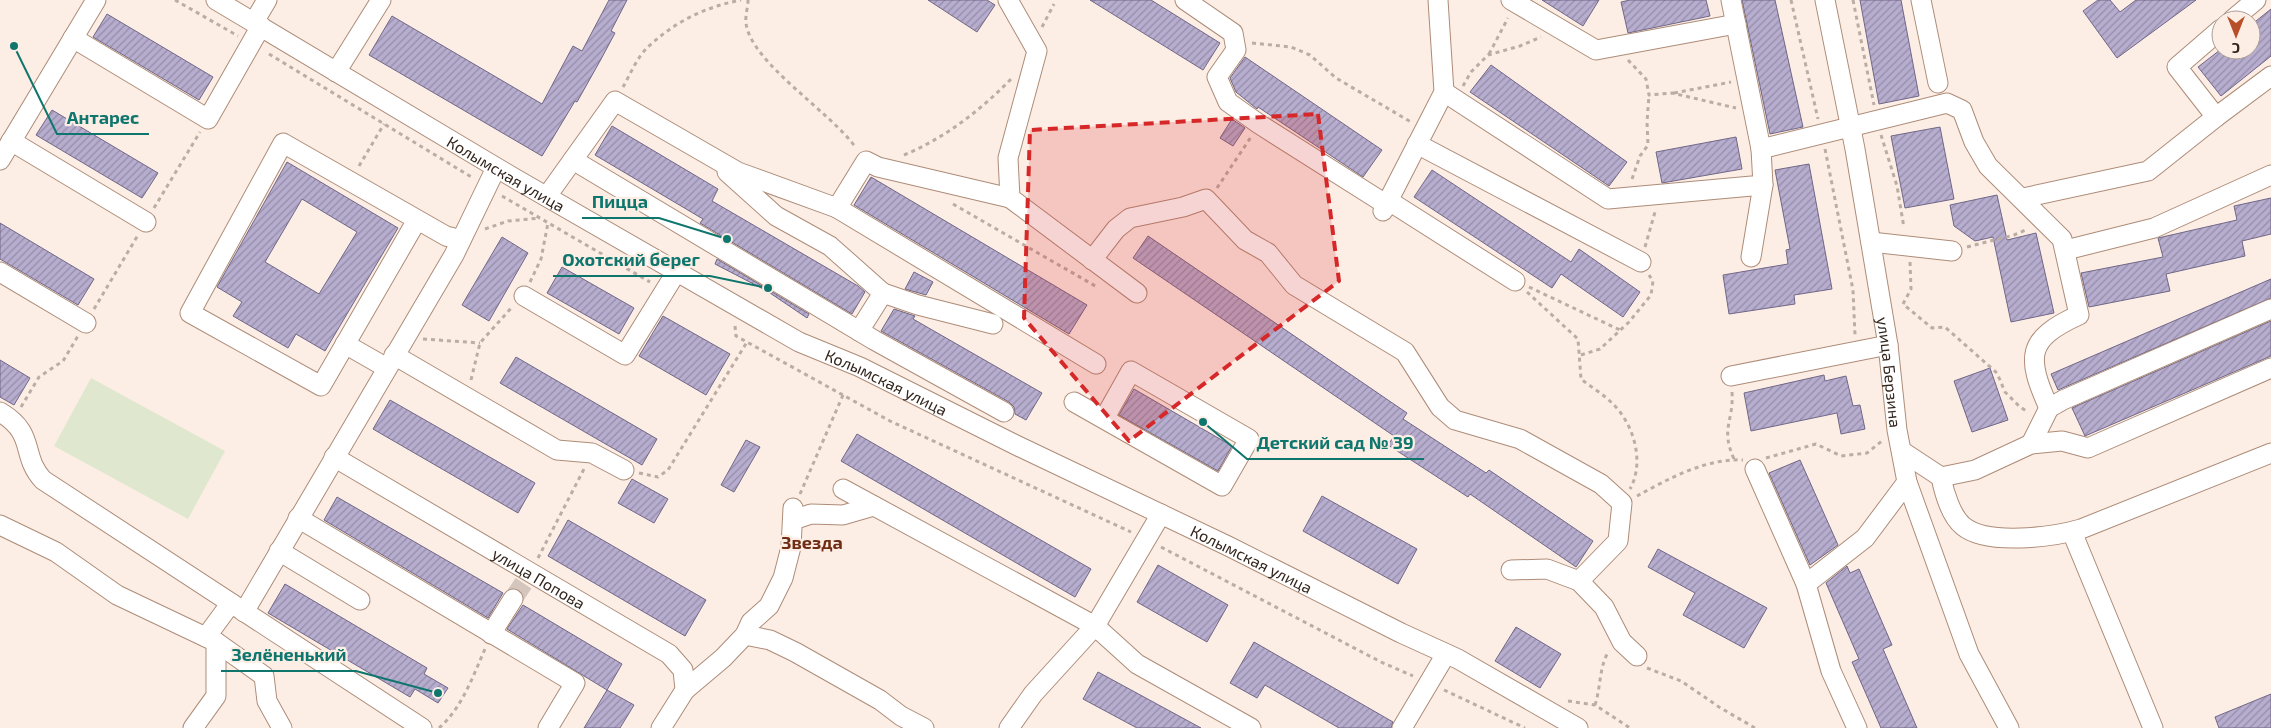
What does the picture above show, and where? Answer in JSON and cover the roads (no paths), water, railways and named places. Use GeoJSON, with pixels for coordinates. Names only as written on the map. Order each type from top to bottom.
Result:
{"type":"FeatureCollection","features":[{"type":"Feature","properties":{"kind":"street"},"geometry":{"type":"LineString","coordinates":[[0,160],[96,0]]}},
{"type":"Feature","properties":{"kind":"street","name":"Колымская улица"},"geometry":{"type":"LineString","coordinates":[[216,0],[496,168],[799,342],[860,367],[1446,654],[1578,728]]}},
{"type":"Feature","properties":{"kind":"street"},"geometry":{"type":"LineString","coordinates":[[73,38],[208,119],[251,44],[267,0]]}},
{"type":"Feature","properties":{"kind":"street"},"geometry":{"type":"LineString","coordinates":[[336,72],[381,0]]}},
{"type":"Feature","properties":{"kind":"street"},"geometry":{"type":"LineString","coordinates":[[1008,0],[1037,51],[1008,158],[1010,198]]}},
{"type":"Feature","properties":{"kind":"street"},"geometry":{"type":"LineString","coordinates":[[1185,0],[1233,32],[1236,50],[1217,77],[1228,102],[1258,124],[1386,206],[1515,281]]}},
{"type":"Feature","properties":{"kind":"street"},"geometry":{"type":"LineString","coordinates":[[1386,206],[1421,137],[1449,96],[1438,0]]}},
{"type":"Feature","properties":{"kind":"street"},"geometry":{"type":"LineString","coordinates":[[1731,0],[1761,150],[1763,186],[1751,257]]}},
{"type":"Feature","properties":{"kind":"street","name":"улица Берзина"},"geometry":{"type":"LineString","coordinates":[[1824,0],[1851,127],[1871,242],[1888,344],[1897,430],[1903,452],[1907,482],[1969,654],[2009,728]]}},
{"type":"Feature","properties":{"kind":"street"},"geometry":{"type":"LineString","coordinates":[[1921,0],[1938,83]]}},
{"type":"Feature","properties":{"kind":"street"},"geometry":{"type":"LineString","coordinates":[[2244,10],[2256,0]]}},
{"type":"Feature","properties":{"kind":"street"},"geometry":{"type":"LineString","coordinates":[[1513,2],[1596,50],[1736,24]]}},
{"type":"Feature","properties":{"kind":"street"},"geometry":{"type":"LineString","coordinates":[[2211,37],[2176,67],[2216,117]]}},
{"type":"Feature","properties":{"kind":"street"},"geometry":{"type":"LineString","coordinates":[[2023,198],[2148,171],[2271,76]]}},
{"type":"Feature","properties":{"kind":"street"},"geometry":{"type":"LineString","coordinates":[[1449,96],[1608,199],[1763,186]]}},
{"type":"Feature","properties":{"kind":"street"},"geometry":{"type":"LineString","coordinates":[[546,196],[615,101],[738,172],[837,208],[1096,364]]}},
{"type":"Feature","properties":{"kind":"street"},"geometry":{"type":"LineString","coordinates":[[1761,150],[1947,103],[1955,106],[1965,116],[1974,142],[1988,166],[2023,198],[2062,239],[2066,250],[2079,315],[2046,332],[2036,344],[2035,364],[2047,415]]}},
{"type":"Feature","properties":{"kind":"street"},"geometry":{"type":"LineString","coordinates":[[1421,137],[1641,262]]}},
{"type":"Feature","properties":{"kind":"street"},"geometry":{"type":"LineString","coordinates":[[11,141],[146,222]]}},
{"type":"Feature","properties":{"kind":"street"},"geometry":{"type":"LineString","coordinates":[[417,220],[321,386],[190,313],[283,143],[446,236],[461,240]]}},
{"type":"Feature","properties":{"kind":"street"},"geometry":{"type":"LineString","coordinates":[[706,154],[776,216],[830,246],[883,294],[993,324]]}},
{"type":"Feature","properties":{"kind":"street"},"geometry":{"type":"LineString","coordinates":[[573,160],[859,331],[1004,412]]}},
{"type":"Feature","properties":{"kind":"street"},"geometry":{"type":"LineString","coordinates":[[837,208],[872,164],[1010,198],[1136,294]]}},
{"type":"Feature","properties":{"kind":"street"},"geometry":{"type":"LineString","coordinates":[[193,728],[216,696],[211,639],[279,551],[461,240],[496,168]]}},
{"type":"Feature","properties":{"kind":"street"},"geometry":{"type":"LineString","coordinates":[[2066,250],[2154,228],[2271,175]]}},
{"type":"Feature","properties":{"kind":"street"},"geometry":{"type":"LineString","coordinates":[[1092,260],[1116,229],[1130,218],[1183,207],[1206,199],[1245,240],[1268,253],[1294,284],[1405,352],[1440,406],[1455,420],[1520,439],[1601,484],[1622,503],[1618,541],[1579,581]]}},
{"type":"Feature","properties":{"kind":"street"},"geometry":{"type":"LineString","coordinates":[[1871,242],[1952,251]]}},
{"type":"Feature","properties":{"kind":"street"},"geometry":{"type":"LineString","coordinates":[[524,296],[625,355],[677,271]]}},
{"type":"Feature","properties":{"kind":"street"},"geometry":{"type":"LineString","coordinates":[[0,272],[86,323]]}},
{"type":"Feature","properties":{"kind":"street"},"geometry":{"type":"LineString","coordinates":[[859,331],[883,294]]}},
{"type":"Feature","properties":{"kind":"street"},"geometry":{"type":"LineString","coordinates":[[2032,444],[2047,415],[2063,400],[2271,308]]}},
{"type":"Feature","properties":{"kind":"street"},"geometry":{"type":"LineString","coordinates":[[345,344],[391,362],[467,398],[557,450],[592,453],[624,470]]}},
{"type":"Feature","properties":{"kind":"street"},"geometry":{"type":"LineString","coordinates":[[1731,376],[1888,344]]}},
{"type":"Feature","properties":{"kind":"street"},"geometry":{"type":"LineString","coordinates":[[1903,452],[1941,477],[1975,470],[2032,444],[2062,441],[2088,448],[2271,368]]}},
{"type":"Feature","properties":{"kind":"street"},"geometry":{"type":"LineString","coordinates":[[1074,402],[1222,486],[1249,439],[1131,371],[1104,419]]}},
{"type":"Feature","properties":{"kind":"street"},"geometry":{"type":"LineString","coordinates":[[6,416],[23,433],[35,469],[43,480],[422,728]]}},
{"type":"Feature","properties":{"kind":"street"},"geometry":{"type":"LineString","coordinates":[[1941,477],[1943,489],[1954,513],[1963,526],[1976,532],[1999,537],[2029,538],[2072,532],[2271,453]]}},
{"type":"Feature","properties":{"kind":"street","name":"улица Попова"},"geometry":{"type":"LineString","coordinates":[[334,457],[669,654],[683,670],[685,690]]}},
{"type":"Feature","properties":{"kind":"street"},"geometry":{"type":"LineString","coordinates":[[1756,463],[1806,584],[1831,671],[1856,728]]}},
{"type":"Feature","properties":{"kind":"street"},"geometry":{"type":"LineString","coordinates":[[1806,584],[1865,538],[1907,482]]}},
{"type":"Feature","properties":{"kind":"street"},"geometry":{"type":"LineString","coordinates":[[843,489],[1096,626],[1137,664],[1251,728]]}},
{"type":"Feature","properties":{"kind":"street"},"geometry":{"type":"LineString","coordinates":[[661,728],[685,690],[723,658],[745,635],[751,622],[770,606],[783,578],[791,548],[793,514],[843,515],[874,506]]}},
{"type":"Feature","properties":{"kind":"street"},"geometry":{"type":"LineString","coordinates":[[1009,728],[1033,694],[1096,626],[1161,514]]}},
{"type":"Feature","properties":{"kind":"street"},"geometry":{"type":"LineString","coordinates":[[298,518],[575,683],[548,728]]}},
{"type":"Feature","properties":{"kind":"street"},"geometry":{"type":"LineString","coordinates":[[0,525],[56,552],[117,595],[211,639],[264,676],[268,701],[282,728]]}},
{"type":"Feature","properties":{"kind":"street"},"geometry":{"type":"LineString","coordinates":[[2072,532],[2152,728]]}},
{"type":"Feature","properties":{"kind":"street"},"geometry":{"type":"LineString","coordinates":[[279,551],[360,600]]}},
{"type":"Feature","properties":{"kind":"street"},"geometry":{"type":"LineString","coordinates":[[1511,570],[1547,569],[1579,581],[1604,608],[1622,642],[1637,656]]}},
{"type":"Feature","properties":{"kind":"street"},"geometry":{"type":"LineString","coordinates":[[492,634],[513,599]]}},
{"type":"Feature","properties":{"kind":"street"},"geometry":{"type":"LineString","coordinates":[[745,635],[770,640],[794,652],[880,700],[901,716],[924,728]]}},
{"type":"Feature","properties":{"kind":"street"},"geometry":{"type":"LineString","coordinates":[[1402,728],[1430,684],[1446,654]]}},
{"type":"Feature","properties":{"kind":"tunnel"},"geometry":{"type":"LineString","coordinates":[[513,599],[531,572]]}},
{"type":"Feature","properties":{"kind":"place","name":"Антарес"},"geometry":{"type":"Point","coordinates":[14,46]}},
{"type":"Feature","properties":{"kind":"place","name":"Пицца"},"geometry":{"type":"Point","coordinates":[727,239]}},
{"type":"Feature","properties":{"kind":"place","name":"Охотский берег"},"geometry":{"type":"Point","coordinates":[768,288]}},
{"type":"Feature","properties":{"kind":"place","name":"Детский сад № 39"},"geometry":{"type":"Point","coordinates":[1203,422]}},
{"type":"Feature","properties":{"kind":"place","name":"Зелёненький"},"geometry":{"type":"Point","coordinates":[438,693]}},
{"type":"Feature","properties":{"kind":"district","name":"Звезда"},"geometry":{"type":"Point","coordinates":[812,542]}}]}
